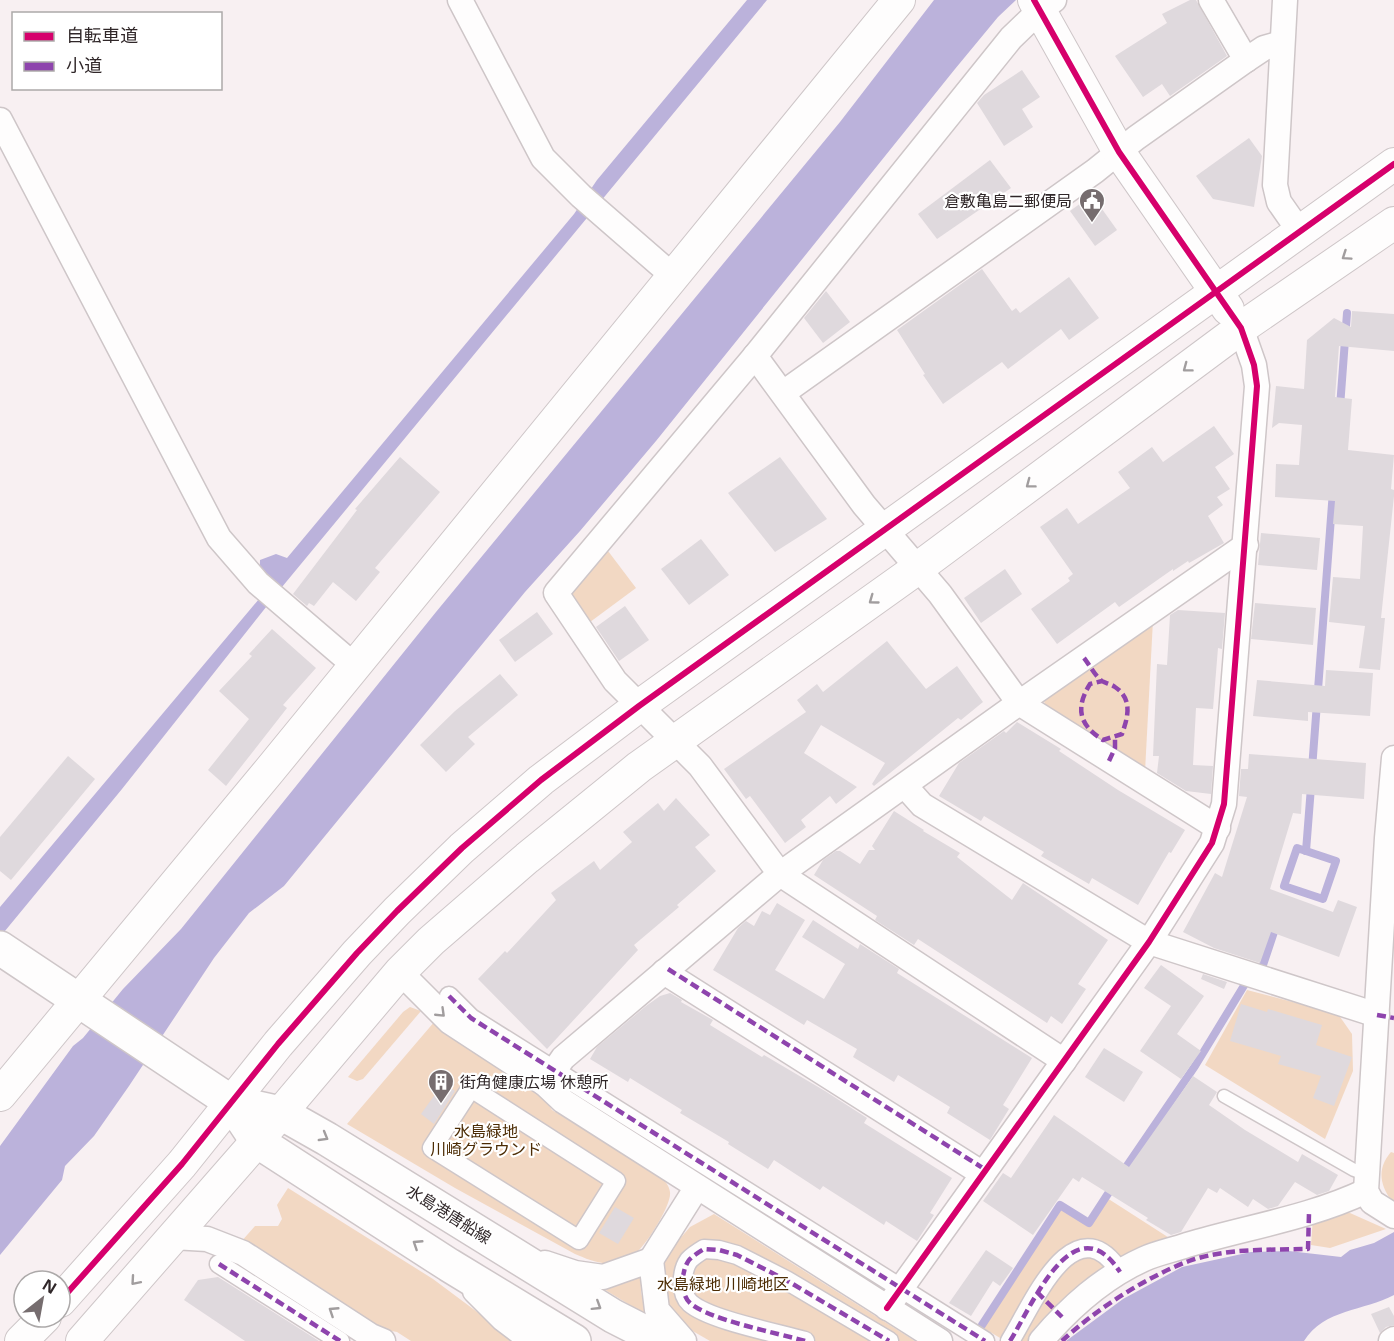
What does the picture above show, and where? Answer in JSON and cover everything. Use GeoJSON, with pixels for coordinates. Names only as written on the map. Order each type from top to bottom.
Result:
{"type":"FeatureCollection","features":[{"type":"Feature","properties":{"kind":"main road","name":"水島港唐船線"},"geometry":{"type":"LineString","coordinates":[[0,948],[231,1102],[281,1113],[327,1139],[613,1316],[662,1341]]}},
{"type":"Feature","properties":{"kind":"main road","name":"水島港唐船線"},"geometry":{"type":"LineString","coordinates":[[231,1102],[257,1141],[449,1265],[574,1341]]}},
{"type":"Feature","properties":{"kind":"street"},"geometry":{"type":"LineString","coordinates":[[459,0],[543,158],[589,203],[673,276]]}},
{"type":"Feature","properties":{"kind":"street"},"geometry":{"type":"LineString","coordinates":[[0,1095],[88,1006],[355,666],[899,0]]}},
{"type":"Feature","properties":{"kind":"street"},"geometry":{"type":"LineString","coordinates":[[1211,0],[1246,60]]}},
{"type":"Feature","properties":{"kind":"street"},"geometry":{"type":"LineString","coordinates":[[1285,0],[1275,185],[1279,202],[1300,232]]}},
{"type":"Feature","properties":{"kind":"street"},"geometry":{"type":"LineString","coordinates":[[894,1298],[984,1172],[1064,1061],[1149,942],[1212,843],[1224,804],[1257,386],[1254,365],[1240,328],[1119,152],[1042,3],[1011,38],[755,356],[556,593],[615,681],[700,766],[780,874],[1064,1061]]}},
{"type":"Feature","properties":{"kind":"street"},"geometry":{"type":"LineString","coordinates":[[783,393],[1246,60],[1264,48],[1282,43]]}},
{"type":"Feature","properties":{"kind":"street"},"geometry":{"type":"LineString","coordinates":[[0,120],[219,538],[258,583],[355,666]]}},
{"type":"Feature","properties":{"kind":"street"},"geometry":{"type":"LineString","coordinates":[[72,1288],[182,1164],[278,1044],[349,961],[462,848],[541,780],[639,706],[1394,164]]}},
{"type":"Feature","properties":{"kind":"street"},"geometry":{"type":"LineString","coordinates":[[82,1341],[257,1141],[400,972],[431,941],[578,815],[639,767],[918,568],[1240,328],[1394,222]]}},
{"type":"Feature","properties":{"kind":"street"},"geometry":{"type":"LineString","coordinates":[[755,356],[864,505],[940,594],[1019,703],[1218,828]]}},
{"type":"Feature","properties":{"kind":"street"},"geometry":{"type":"LineString","coordinates":[[550,1077],[563,1058],[780,874],[1019,703],[1246,545]]}},
{"type":"Feature","properties":{"kind":"street"},"geometry":{"type":"LineString","coordinates":[[1394,758],[1391,836],[1366,1183],[1372,1202],[1394,1216]]}},
{"type":"Feature","properties":{"kind":"street"},"geometry":{"type":"LineString","coordinates":[[905,786],[922,805],[1149,942],[1377,1016]]}},
{"type":"Feature","properties":{"kind":"street"},"geometry":{"type":"LineString","coordinates":[[666,970],[984,1172]]}},
{"type":"Feature","properties":{"kind":"street"},"geometry":{"type":"LineString","coordinates":[[400,972],[450,1022],[550,1077],[894,1298],[940,1341]]}},
{"type":"Feature","properties":{"kind":"street"},"geometry":{"type":"LineString","coordinates":[[449,996],[471,1018],[550,1077],[563,1101],[697,1187],[894,1298],[985,1341]]}},
{"type":"Feature","properties":{"kind":"street"},"geometry":{"type":"LineString","coordinates":[[471,1088],[616,1180],[579,1240],[432,1148],[471,1088]]}},
{"type":"Feature","properties":{"kind":"street"},"geometry":{"type":"LineString","coordinates":[[1041,1341],[1079,1300],[1101,1283],[1145,1258],[1337,1204],[1366,1183]]}},
{"type":"Feature","properties":{"kind":"street"},"geometry":{"type":"LineString","coordinates":[[509,1251],[575,1273],[603,1277],[651,1260],[697,1187]]}},
{"type":"Feature","properties":{"kind":"street"},"geometry":{"type":"LineString","coordinates":[[173,1237],[207,1239],[243,1253],[371,1336],[383,1341]]}},
{"type":"Feature","properties":{"kind":"street"},"geometry":{"type":"LineString","coordinates":[[1010,1341],[1043,1281],[1062,1259],[1075,1251],[1091,1248],[1111,1258],[1120,1272]]}},
{"type":"Feature","properties":{"kind":"street"},"geometry":{"type":"LineString","coordinates":[[805,1341],[715,1316],[689,1302],[682,1285],[684,1269],[690,1260],[704,1249],[737,1255],[786,1280],[888,1341]]}},
{"type":"Feature","properties":{"kind":"street"},"geometry":{"type":"LineString","coordinates":[[651,1260],[657,1310],[684,1341]]}},
{"type":"Feature","properties":{"kind":"street"},"geometry":{"type":"LineString","coordinates":[[219,1264],[340,1341]]}},
{"type":"Feature","properties":{"kind":"street"},"geometry":{"type":"LineString","coordinates":[[449,1265],[503,1319],[532,1341]]}},
{"type":"Feature","properties":{"kind":"street"},"geometry":{"type":"LineString","coordinates":[[21,1341],[33,1329]]}},
{"type":"Feature","properties":{"kind":"lane"},"geometry":{"type":"LineString","coordinates":[[1224,1096],[1354,1170],[1366,1183]]}},
{"type":"Feature","properties":{"kind":"green space"},"geometry":{"type":"Polygon","coordinates":[[[605,547],[636,588],[586,625],[568,587],[605,547]]]}},
{"type":"Feature","properties":{"kind":"green space"},"geometry":{"type":"Polygon","coordinates":[[[1153,620],[1145,772],[1045,708],[1044,698],[1153,620]]]}},
{"type":"Feature","properties":{"kind":"green space"},"geometry":{"type":"Polygon","coordinates":[[[1247,990],[1338,1014],[1352,1034],[1353,1071],[1325,1139],[1205,1065],[1247,990]]]}},
{"type":"Feature","properties":{"kind":"green space"},"geometry":{"type":"Polygon","coordinates":[[[410,1007],[421,1011],[363,1079],[357,1081],[348,1077],[403,1012],[410,1007]]]}},
{"type":"Feature","properties":{"kind":"green space","name":"水島緑地 川崎地区"},"geometry":{"type":"Polygon","coordinates":[[[435,1021],[536,1086],[552,1110],[664,1180],[668,1185],[670,1198],[654,1230],[638,1251],[625,1259],[610,1263],[575,1254],[455,1188],[347,1124],[435,1021]]]}},
{"type":"Feature","properties":{"kind":"green space"},"geometry":{"type":"Polygon","coordinates":[[[1391,1152],[1394,1153],[1394,1204],[1383,1185],[1382,1178],[1383,1165],[1391,1152]]]}},
{"type":"Feature","properties":{"kind":"green space"},"geometry":{"type":"Polygon","coordinates":[[[288,1188],[433,1279],[516,1341],[411,1341],[397,1332],[370,1327],[240,1243],[255,1226],[278,1226],[282,1219],[277,1205],[288,1188]]]}},
{"type":"Feature","properties":{"kind":"green space"},"geometry":{"type":"Polygon","coordinates":[[[1107,1198],[1174,1241],[1033,1341],[1005,1341],[982,1327],[1060,1206],[1090,1225],[1107,1198]]]}},
{"type":"Feature","properties":{"kind":"green space"},"geometry":{"type":"Polygon","coordinates":[[[1330,1212],[1350,1213],[1386,1229],[1330,1248],[1311,1245],[1313,1217],[1330,1212]]]}},
{"type":"Feature","properties":{"kind":"green space","name":"水島緑地 川崎地区"},"geometry":{"type":"Polygon","coordinates":[[[714,1214],[915,1341],[710,1341],[677,1322],[666,1304],[660,1267],[690,1227],[714,1214]]]}},
{"type":"Feature","properties":{"kind":"green space"},"geometry":{"type":"Polygon","coordinates":[[[645,1267],[641,1288],[646,1306],[653,1319],[597,1285],[645,1267]]]}},
{"type":"Feature","properties":{"kind":"shaded area"},"geometry":{"type":"Polygon","coordinates":[[[747,0],[767,0],[282,587],[122,789],[0,937],[0,907],[259,599],[260,560],[276,554],[287,558],[574,214],[597,180],[747,0]]]}},
{"type":"Feature","properties":{"kind":"shaded area"},"geometry":{"type":"Polygon","coordinates":[[[934,0],[1016,0],[998,17],[955,69],[656,441],[525,592],[284,886],[249,913],[214,958],[94,1136],[65,1166],[62,1180],[0,1255],[0,1146],[73,1046],[83,1038],[123,989],[181,929],[436,612],[840,122],[934,0]]]}},
{"type":"Feature","properties":{"kind":"shaded area"},"geometry":{"type":"Polygon","coordinates":[[[1394,1232],[1394,1295],[1333,1317],[1312,1330],[1304,1341],[1066,1341],[1123,1299],[1182,1267],[1251,1252],[1289,1251],[1341,1257],[1350,1250],[1374,1243],[1394,1232]]]}},
{"type":"Feature","properties":{"kind":"building"},"geometry":{"type":"Polygon","coordinates":[[[1190,0],[1196,0],[1227,56],[1170,96],[1162,84],[1143,97],[1115,56],[1167,23],[1162,14],[1190,0]]]}},
{"type":"Feature","properties":{"kind":"building"},"geometry":{"type":"Polygon","coordinates":[[[1022,70],[1040,97],[1022,109],[1033,127],[1004,146],[977,103],[984,95],[1022,70]]]}},
{"type":"Feature","properties":{"kind":"building"},"geometry":{"type":"Polygon","coordinates":[[[1249,138],[1262,156],[1254,207],[1213,199],[1196,176],[1249,138]]]}},
{"type":"Feature","properties":{"kind":"building"},"geometry":{"type":"Polygon","coordinates":[[[990,160],[1011,188],[937,239],[918,214],[990,160]]]}},
{"type":"Feature","properties":{"kind":"building"},"geometry":{"type":"Polygon","coordinates":[[[1092,195],[1117,230],[1095,246],[1070,211],[1092,195]]]}},
{"type":"Feature","properties":{"kind":"building"},"geometry":{"type":"Polygon","coordinates":[[[982,269],[1012,311],[1016,308],[1020,313],[1069,277],[1099,318],[1069,340],[1061,329],[1008,369],[1002,362],[943,404],[897,330],[982,269]]]}},
{"type":"Feature","properties":{"kind":"building"},"geometry":{"type":"Polygon","coordinates":[[[826,291],[850,322],[823,343],[804,318],[826,291]]]}},
{"type":"Feature","properties":{"kind":"building"},"geometry":{"type":"Polygon","coordinates":[[[1352,311],[1394,314],[1394,351],[1339,346],[1335,397],[1352,399],[1348,450],[1394,455],[1391,489],[1394,490],[1394,496],[1381,618],[1385,618],[1380,670],[1359,668],[1365,626],[1329,622],[1333,577],[1360,579],[1363,526],[1333,524],[1335,501],[1275,497],[1276,464],[1299,465],[1302,425],[1279,423],[1272,428],[1276,386],[1304,389],[1307,340],[1334,318],[1351,327],[1352,311]]]}},
{"type":"Feature","properties":{"kind":"building"},"geometry":{"type":"Polygon","coordinates":[[[1214,426],[1234,454],[1215,467],[1230,489],[1217,497],[1223,505],[1208,516],[1224,543],[1173,571],[1173,569],[1119,607],[1115,602],[1057,644],[1031,609],[1070,581],[1068,578],[1073,574],[1040,527],[1067,508],[1078,524],[1130,488],[1118,472],[1152,447],[1163,462],[1214,426]]]}},
{"type":"Feature","properties":{"kind":"building"},"geometry":{"type":"Polygon","coordinates":[[[400,457],[440,492],[375,568],[380,572],[356,601],[333,582],[314,606],[309,603],[307,606],[293,594],[357,510],[355,509],[400,457]]]}},
{"type":"Feature","properties":{"kind":"building"},"geometry":{"type":"Polygon","coordinates":[[[780,457],[827,519],[775,552],[728,493],[780,457]]]}},
{"type":"Feature","properties":{"kind":"building"},"geometry":{"type":"Polygon","coordinates":[[[1261,533],[1320,538],[1317,570],[1258,565],[1261,533]]]}},
{"type":"Feature","properties":{"kind":"building"},"geometry":{"type":"Polygon","coordinates":[[[701,539],[729,575],[689,605],[661,569],[701,539]]]}},
{"type":"Feature","properties":{"kind":"building"},"geometry":{"type":"Polygon","coordinates":[[[1005,569],[1022,594],[981,623],[964,598],[1005,569]]]}},
{"type":"Feature","properties":{"kind":"building"},"geometry":{"type":"Polygon","coordinates":[[[1255,603],[1316,608],[1313,645],[1251,639],[1255,603]]]}},
{"type":"Feature","properties":{"kind":"building"},"geometry":{"type":"Polygon","coordinates":[[[625,606],[649,640],[619,661],[596,627],[625,606]]]}},
{"type":"Feature","properties":{"kind":"building"},"geometry":{"type":"Polygon","coordinates":[[[1178,610],[1225,613],[1222,649],[1218,648],[1213,709],[1196,708],[1193,765],[1213,766],[1211,794],[1186,791],[1157,773],[1159,756],[1153,756],[1157,664],[1167,665],[1170,615],[1178,610]]]}},
{"type":"Feature","properties":{"kind":"building"},"geometry":{"type":"Polygon","coordinates":[[[537,612],[553,634],[515,662],[499,640],[537,612]]]}},
{"type":"Feature","properties":{"kind":"building"},"geometry":{"type":"Polygon","coordinates":[[[272,629],[316,668],[283,705],[287,708],[226,786],[208,770],[249,719],[219,691],[252,656],[249,654],[272,629]]]}},
{"type":"Feature","properties":{"kind":"building"},"geometry":{"type":"Polygon","coordinates":[[[887,641],[926,689],[957,666],[983,702],[961,720],[958,718],[874,786],[872,784],[885,763],[821,725],[804,753],[857,787],[836,804],[830,796],[801,820],[806,827],[785,843],[750,796],[746,799],[724,769],[806,712],[797,700],[817,684],[823,692],[887,641]]]}},
{"type":"Feature","properties":{"kind":"building"},"geometry":{"type":"Polygon","coordinates":[[[1326,670],[1373,673],[1370,716],[1308,712],[1308,721],[1253,716],[1257,680],[1325,686],[1326,670]]]}},
{"type":"Feature","properties":{"kind":"building"},"geometry":{"type":"Polygon","coordinates":[[[500,674],[518,695],[468,737],[475,744],[446,772],[420,745],[455,711],[500,674]]]}},
{"type":"Feature","properties":{"kind":"building"},"geometry":{"type":"Polygon","coordinates":[[[1017,722],[1061,749],[1059,751],[1118,790],[1185,830],[1171,853],[1169,852],[1138,905],[1092,878],[1089,884],[1041,856],[1044,852],[984,816],[981,821],[939,796],[959,763],[1004,731],[1006,733],[1017,722]]]}},
{"type":"Feature","properties":{"kind":"building"},"geometry":{"type":"Polygon","coordinates":[[[1249,754],[1366,763],[1364,799],[1302,794],[1301,814],[1293,813],[1270,889],[1333,912],[1338,900],[1357,907],[1339,957],[1271,932],[1260,963],[1214,948],[1183,932],[1215,873],[1222,877],[1247,797],[1239,796],[1241,769],[1248,769],[1249,754]]]}},
{"type":"Feature","properties":{"kind":"building"},"geometry":{"type":"Polygon","coordinates":[[[68,756],[95,779],[11,880],[0,871],[0,837],[68,756]]]}},
{"type":"Feature","properties":{"kind":"building"},"geometry":{"type":"Polygon","coordinates":[[[676,798],[710,835],[695,847],[716,871],[677,905],[679,907],[634,945],[638,950],[547,1049],[478,979],[505,951],[507,953],[556,900],[551,893],[594,861],[600,870],[632,842],[623,832],[658,803],[664,811],[676,798]]]}},
{"type":"Feature","properties":{"kind":"building"},"geometry":{"type":"Polygon","coordinates":[[[894,811],[960,853],[957,857],[1012,900],[1023,883],[1108,940],[1078,984],[1086,989],[1062,1024],[1051,1016],[1047,1023],[918,939],[914,945],[875,920],[877,916],[814,875],[823,860],[836,851],[840,851],[860,864],[869,850],[875,850],[872,846],[894,811]]]}},
{"type":"Feature","properties":{"kind":"building"},"geometry":{"type":"Polygon","coordinates":[[[777,903],[805,920],[775,970],[824,999],[845,964],[802,937],[813,920],[858,949],[860,944],[899,969],[897,973],[1032,1058],[1003,1105],[1009,1109],[990,1140],[947,1113],[950,1107],[898,1075],[894,1082],[853,1057],[857,1049],[807,1020],[804,1025],[713,970],[738,928],[746,921],[754,926],[762,911],[770,915],[777,903]]]}},
{"type":"Feature","properties":{"kind":"building"},"geometry":{"type":"Polygon","coordinates":[[[1161,965],[1204,996],[1177,1034],[1201,1051],[1181,1079],[1140,1051],[1171,1006],[1144,988],[1161,965]]]}},
{"type":"Feature","properties":{"kind":"building"},"geometry":{"type":"Polygon","coordinates":[[[1203,974],[1227,982],[1224,989],[1201,979],[1203,974]]]}},
{"type":"Feature","properties":{"kind":"building"},"geometry":{"type":"Polygon","coordinates":[[[670,993],[713,1020],[710,1025],[762,1057],[764,1055],[825,1091],[867,1118],[864,1123],[952,1178],[930,1213],[934,1215],[917,1241],[886,1221],[884,1225],[823,1186],[820,1190],[774,1160],[768,1169],[728,1144],[729,1142],[680,1113],[682,1110],[630,1078],[628,1082],[590,1059],[597,1047],[646,1006],[660,996],[670,993]]]}},
{"type":"Feature","properties":{"kind":"building"},"geometry":{"type":"Polygon","coordinates":[[[1241,1004],[1267,1012],[1268,1009],[1322,1025],[1316,1045],[1352,1057],[1334,1106],[1313,1098],[1321,1076],[1278,1064],[1281,1056],[1230,1041],[1241,1004]]]}},
{"type":"Feature","properties":{"kind":"building"},"geometry":{"type":"Polygon","coordinates":[[[1104,1048],[1143,1072],[1124,1102],[1085,1077],[1104,1048]]]}},
{"type":"Feature","properties":{"kind":"building"},"geometry":{"type":"Polygon","coordinates":[[[1193,1076],[1217,1092],[1209,1105],[1245,1130],[1298,1162],[1302,1154],[1338,1175],[1329,1191],[1317,1195],[1295,1182],[1278,1206],[1268,1209],[1253,1199],[1248,1207],[1220,1188],[1217,1193],[1208,1188],[1181,1232],[1171,1235],[1082,1177],[1079,1182],[1073,1178],[1033,1235],[983,1201],[1003,1173],[1011,1178],[1054,1115],[1129,1167],[1193,1076]]]}},
{"type":"Feature","properties":{"kind":"building","name":"街角健康広場 休憩所"},"geometry":{"type":"Polygon","coordinates":[[[435,1077],[455,1091],[434,1124],[421,1114],[436,1093],[435,1077]]]}},
{"type":"Feature","properties":{"kind":"building"},"geometry":{"type":"Polygon","coordinates":[[[615,1207],[634,1218],[618,1244],[599,1233],[615,1207]]]}},
{"type":"Feature","properties":{"kind":"building"},"geometry":{"type":"Polygon","coordinates":[[[986,1250],[1013,1268],[1000,1286],[993,1281],[971,1316],[949,1303],[986,1250]]]}},
{"type":"Feature","properties":{"kind":"building"},"geometry":{"type":"Polygon","coordinates":[[[218,1277],[319,1341],[245,1341],[184,1300],[198,1280],[218,1277]]]}},
{"type":"Feature","properties":{"kind":"building"},"geometry":{"type":"Polygon","coordinates":[[[1389,1307],[1394,1316],[1394,1325],[1386,1327],[1380,1333],[1371,1314],[1389,1307]]]}},
{"type":"Feature","properties":{"kind":"waterway"},"geometry":{"type":"LineString","coordinates":[[1340,407],[1347,313]]}},
{"type":"Feature","properties":{"kind":"waterway"},"geometry":{"type":"LineString","coordinates":[[1312,769],[1333,491]]}},
{"type":"Feature","properties":{"kind":"waterway"},"geometry":{"type":"LineString","coordinates":[[1306,851],[1311,787]]}},
{"type":"Feature","properties":{"kind":"waterway"},"geometry":{"type":"LineString","coordinates":[[1297,848],[1336,861],[1323,899],[1284,886],[1297,848]]}},
{"type":"Feature","properties":{"kind":"waterway"},"geometry":{"type":"LineString","coordinates":[[1262,968],[1276,926]]}},
{"type":"Feature","properties":{"kind":"waterway"},"geometry":{"type":"LineString","coordinates":[[1122,1173],[1195,1066],[1245,984]]}},
{"type":"Feature","properties":{"kind":"waterway"},"geometry":{"type":"LineString","coordinates":[[982,1325],[1060,1205],[1089,1223],[1113,1186]]}},
{"type":"Feature","properties":{"kind":"marked path"},"geometry":{"type":"LineString","coordinates":[[1084,658],[1099,679],[1121,692],[1127,703],[1128,709],[1122,734],[1103,740],[1084,722],[1081,708],[1090,684],[1102,681]]}},
{"type":"Feature","properties":{"kind":"marked path"},"geometry":{"type":"LineString","coordinates":[[1109,761],[1115,748],[1115,736]]}},
{"type":"Feature","properties":{"kind":"marked path"},"geometry":{"type":"LineString","coordinates":[[668,969],[986,1170]]}},
{"type":"Feature","properties":{"kind":"marked path"},"geometry":{"type":"LineString","coordinates":[[449,996],[471,1018],[985,1341]]}},
{"type":"Feature","properties":{"kind":"marked path"},"geometry":{"type":"LineString","coordinates":[[1377,1015],[1394,1018]]}},
{"type":"Feature","properties":{"kind":"marked path"},"geometry":{"type":"LineString","coordinates":[[1062,1341],[1122,1295],[1189,1261],[1233,1252],[1308,1249],[1309,1213]]}},
{"type":"Feature","properties":{"kind":"marked path"},"geometry":{"type":"LineString","coordinates":[[1010,1341],[1042,1286],[1071,1254],[1086,1248],[1103,1253],[1120,1272]]}},
{"type":"Feature","properties":{"kind":"marked path"},"geometry":{"type":"LineString","coordinates":[[805,1341],[712,1315],[690,1303],[683,1288],[684,1270],[689,1260],[704,1249],[737,1255],[786,1280],[889,1341]]}},
{"type":"Feature","properties":{"kind":"marked path"},"geometry":{"type":"LineString","coordinates":[[219,1264],[340,1341]]}},
{"type":"Feature","properties":{"kind":"marked path"},"geometry":{"type":"LineString","coordinates":[[1037,1292],[1062,1317]]}},
{"type":"Feature","properties":{"kind":"cycle path"},"geometry":{"type":"LineString","coordinates":[[887,1308],[1149,942],[1212,843],[1224,804],[1257,386],[1254,365],[1241,328],[1119,152],[1034,0]]}},
{"type":"Feature","properties":{"kind":"cycle path"},"geometry":{"type":"LineString","coordinates":[[72,1288],[182,1164],[278,1044],[357,953],[462,848],[541,780],[639,706],[1394,164]]}},
{"type":"Feature","properties":{"kind":"place","name":"倉敷亀島二郵便局"},"geometry":{"type":"Point","coordinates":[1092,224]}},
{"type":"Feature","properties":{"kind":"place","name":"街角健康広場 休憩所"},"geometry":{"type":"Point","coordinates":[441,1105]}},
{"type":"Feature","properties":{"kind":"park label","name":"水島緑地 川崎グラウンド"},"geometry":{"type":"Point","coordinates":[486,1140]}}]}
